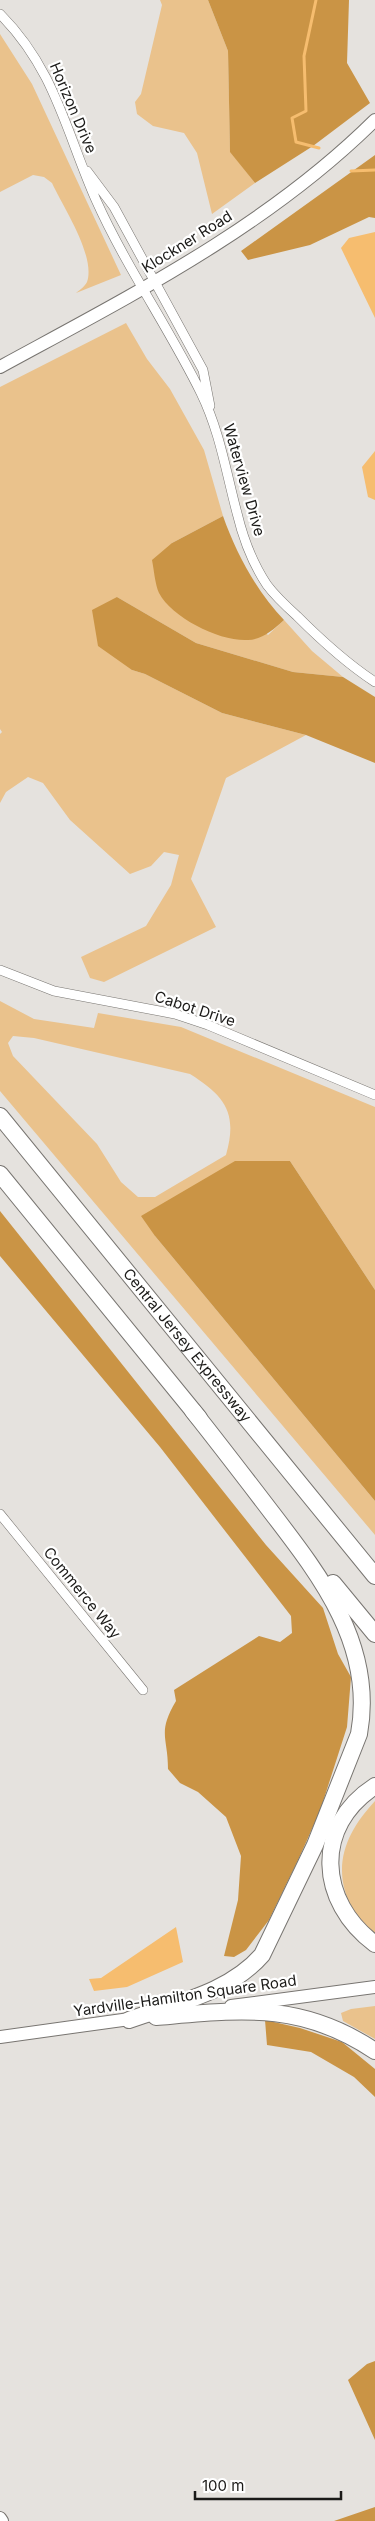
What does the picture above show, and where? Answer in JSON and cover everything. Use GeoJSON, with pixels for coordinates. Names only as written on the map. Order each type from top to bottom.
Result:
{"type":"FeatureCollection","features":[{"type":"Feature","properties":{"kind":"highway","name":"Central Jersey Expressway"},"geometry":{"type":"LineString","coordinates":[[0,1116],[375,1576]]}},
{"type":"Feature","properties":{"kind":"highway"},"geometry":{"type":"LineString","coordinates":[[0,1174],[375,1634]]}},
{"type":"Feature","properties":{"kind":"highway"},"geometry":{"type":"LineString","coordinates":[[222,1388],[375,1558]]}},
{"type":"Feature","properties":{"kind":"highway"},"geometry":{"type":"LineString","coordinates":[[133,2019],[224,1986],[252,1967],[262,1955],[315,1845],[359,1734],[363,1717],[364,1680],[360,1660],[338,1606],[313,1566],[194,1411]]}},
{"type":"Feature","properties":{"kind":"highway"},"geometry":{"type":"LineString","coordinates":[[375,1786],[355,1802],[345,1814],[333,1841],[330,1870],[336,1898],[343,1912],[361,1933],[375,1944]]}},
{"type":"Feature","properties":{"kind":"highway"},"geometry":{"type":"LineString","coordinates":[[133,2019],[240,2010],[271,2012],[317,2022],[339,2030],[375,2051]]}},
{"type":"Feature","properties":{"kind":"main road","name":"Klockner Road"},"geometry":{"type":"LineString","coordinates":[[0,367],[142,289],[220,243],[264,212],[337,155],[375,120]]}},
{"type":"Feature","properties":{"kind":"main road","name":"Yardville-Hamilton Square Road"},"geometry":{"type":"LineString","coordinates":[[0,2037],[375,1987]]}},
{"type":"Feature","properties":{"kind":"street","name":"Horizon Drive"},"geometry":{"type":"LineString","coordinates":[[0,14],[26,44],[51,83],[82,165],[107,223],[142,289]]}},
{"type":"Feature","properties":{"kind":"street","name":"Horizon Drive"},"geometry":{"type":"LineString","coordinates":[[82,165],[114,207],[154,282]]}},
{"type":"Feature","properties":{"kind":"street","name":"Waterview Drive"},"geometry":{"type":"LineString","coordinates":[[154,282],[203,370],[210,414]]}},
{"type":"Feature","properties":{"kind":"street","name":"Waterview Drive"},"geometry":{"type":"LineString","coordinates":[[142,289],[201,392],[222,448],[243,534],[252,558],[268,586],[321,640],[351,666],[375,682]]}},
{"type":"Feature","properties":{"kind":"street","name":"Cabot Drive"},"geometry":{"type":"LineString","coordinates":[[0,970],[54,990],[91,999],[147,1007],[192,1019],[375,1095]]}},
{"type":"Feature","properties":{"kind":"street","name":"Commerce Way"},"geometry":{"type":"LineString","coordinates":[[0,1514],[143,1690]]}},
{"type":"Feature","properties":{"kind":"street"},"geometry":{"type":"LineString","coordinates":[[0,1531],[8,1524]]}},
{"type":"Feature","properties":{"kind":"shaded area"},"geometry":{"type":"Polygon","coordinates":[[[160,0],[208,0],[228,51],[230,151],[255,183],[212,214],[197,153],[184,133],[153,126],[137,114],[135,102],[141,94],[162,5],[160,0]]]}},
{"type":"Feature","properties":{"kind":"shaded area"},"geometry":{"type":"Polygon","coordinates":[[[208,0],[349,0],[347,63],[370,103],[313,146],[255,183],[230,152],[228,51],[208,0]]]}},
{"type":"Feature","properties":{"kind":"shaded area"},"geometry":{"type":"Polygon","coordinates":[[[0,34],[32,84],[121,275],[76,293],[87,282],[89,271],[87,259],[77,232],[52,183],[44,177],[33,175],[0,192],[0,34]]]}},
{"type":"Feature","properties":{"kind":"shaded area"},"geometry":{"type":"Polygon","coordinates":[[[375,155],[375,218],[369,217],[310,245],[248,260],[241,251],[375,155]]]}},
{"type":"Feature","properties":{"kind":"shaded area"},"geometry":{"type":"Polygon","coordinates":[[[375,232],[375,318],[341,248],[349,238],[375,232]]]}},
{"type":"Feature","properties":{"kind":"shaded area"},"geometry":{"type":"Polygon","coordinates":[[[126,323],[147,359],[170,389],[204,450],[223,516],[172,543],[268,635],[284,620],[312,651],[343,677],[293,672],[196,643],[117,597],[132,670],[145,674],[222,713],[306,735],[226,778],[191,879],[216,927],[104,982],[90,978],[81,957],[146,926],[171,885],[179,855],[164,852],[151,866],[130,874],[70,820],[43,783],[28,777],[6,792],[0,803],[0,734],[2,732],[0,729],[0,387],[126,323]]]}},
{"type":"Feature","properties":{"kind":"shaded area"},"geometry":{"type":"Polygon","coordinates":[[[375,451],[375,500],[368,497],[362,467],[375,451]]]}},
{"type":"Feature","properties":{"kind":"shaded area"},"geometry":{"type":"Polygon","coordinates":[[[223,516],[234,544],[256,585],[284,620],[268,633],[258,638],[237,640],[211,633],[198,627],[165,602],[156,585],[152,560],[172,543],[223,516]]]}},
{"type":"Feature","properties":{"kind":"shaded area"},"geometry":{"type":"Polygon","coordinates":[[[117,597],[196,643],[293,672],[343,677],[375,697],[375,763],[306,735],[222,713],[145,674],[132,670],[98,646],[92,610],[117,597]]]}},
{"type":"Feature","properties":{"kind":"shaded area"},"geometry":{"type":"Polygon","coordinates":[[[0,1001],[34,1019],[94,1028],[98,1013],[181,1027],[375,1107],[375,1290],[290,1161],[155,1236],[375,1501],[375,1535],[0,1091],[0,1001]],[[13,1036],[8,1043],[13,1056],[97,1144],[121,1182],[138,1197],[155,1197],[226,1155],[230,1128],[226,1107],[212,1090],[190,1074],[34,1038],[13,1036]]]}},
{"type":"Feature","properties":{"kind":"shaded area"},"geometry":{"type":"Polygon","coordinates":[[[235,1161],[290,1161],[375,1290],[375,1501],[155,1236],[141,1216],[235,1161]]]}},
{"type":"Feature","properties":{"kind":"shaded area"},"geometry":{"type":"Polygon","coordinates":[[[0,1211],[266,1545],[323,1608],[338,1654],[351,1677],[347,1727],[320,1811],[269,1920],[246,1950],[234,1957],[224,1956],[238,1900],[241,1856],[226,1817],[198,1792],[180,1783],[168,1769],[165,1728],[176,1701],[174,1690],[259,1636],[280,1642],[292,1633],[291,1616],[160,1447],[0,1256],[0,1211]]]}},
{"type":"Feature","properties":{"kind":"shaded area"},"geometry":{"type":"Polygon","coordinates":[[[375,1801],[375,1934],[361,1924],[354,1916],[344,1888],[342,1874],[343,1861],[350,1835],[365,1812],[375,1801]]]}},
{"type":"Feature","properties":{"kind":"shaded area"},"geometry":{"type":"Polygon","coordinates":[[[176,1927],[183,1962],[127,1987],[94,1991],[89,1979],[101,1978],[176,1927]]]}},
{"type":"Feature","properties":{"kind":"shaded area"},"geometry":{"type":"Polygon","coordinates":[[[375,2006],[375,2039],[343,2021],[341,2013],[351,2009],[375,2006]]]}},
{"type":"Feature","properties":{"kind":"shaded area"},"geometry":{"type":"Polygon","coordinates":[[[265,2020],[300,2028],[342,2042],[375,2069],[375,2097],[354,2077],[311,2052],[267,2045],[265,2020]]]}},
{"type":"Feature","properties":{"kind":"shaded area"},"geometry":{"type":"Polygon","coordinates":[[[375,2361],[375,2440],[348,2380],[367,2364],[375,2361]]]}},
{"type":"Feature","properties":{"kind":"shaded area"},"geometry":{"type":"Polygon","coordinates":[[[375,2507],[375,2521],[334,2521],[375,2507]]]}},
{"type":"Feature","properties":{"kind":"waterway"},"geometry":{"type":"LineString","coordinates":[[316,0],[304,56],[306,111],[292,118],[296,142],[319,148]]}},
{"type":"Feature","properties":{"kind":"waterway"},"geometry":{"type":"LineString","coordinates":[[351,171],[375,170]]}}]}
